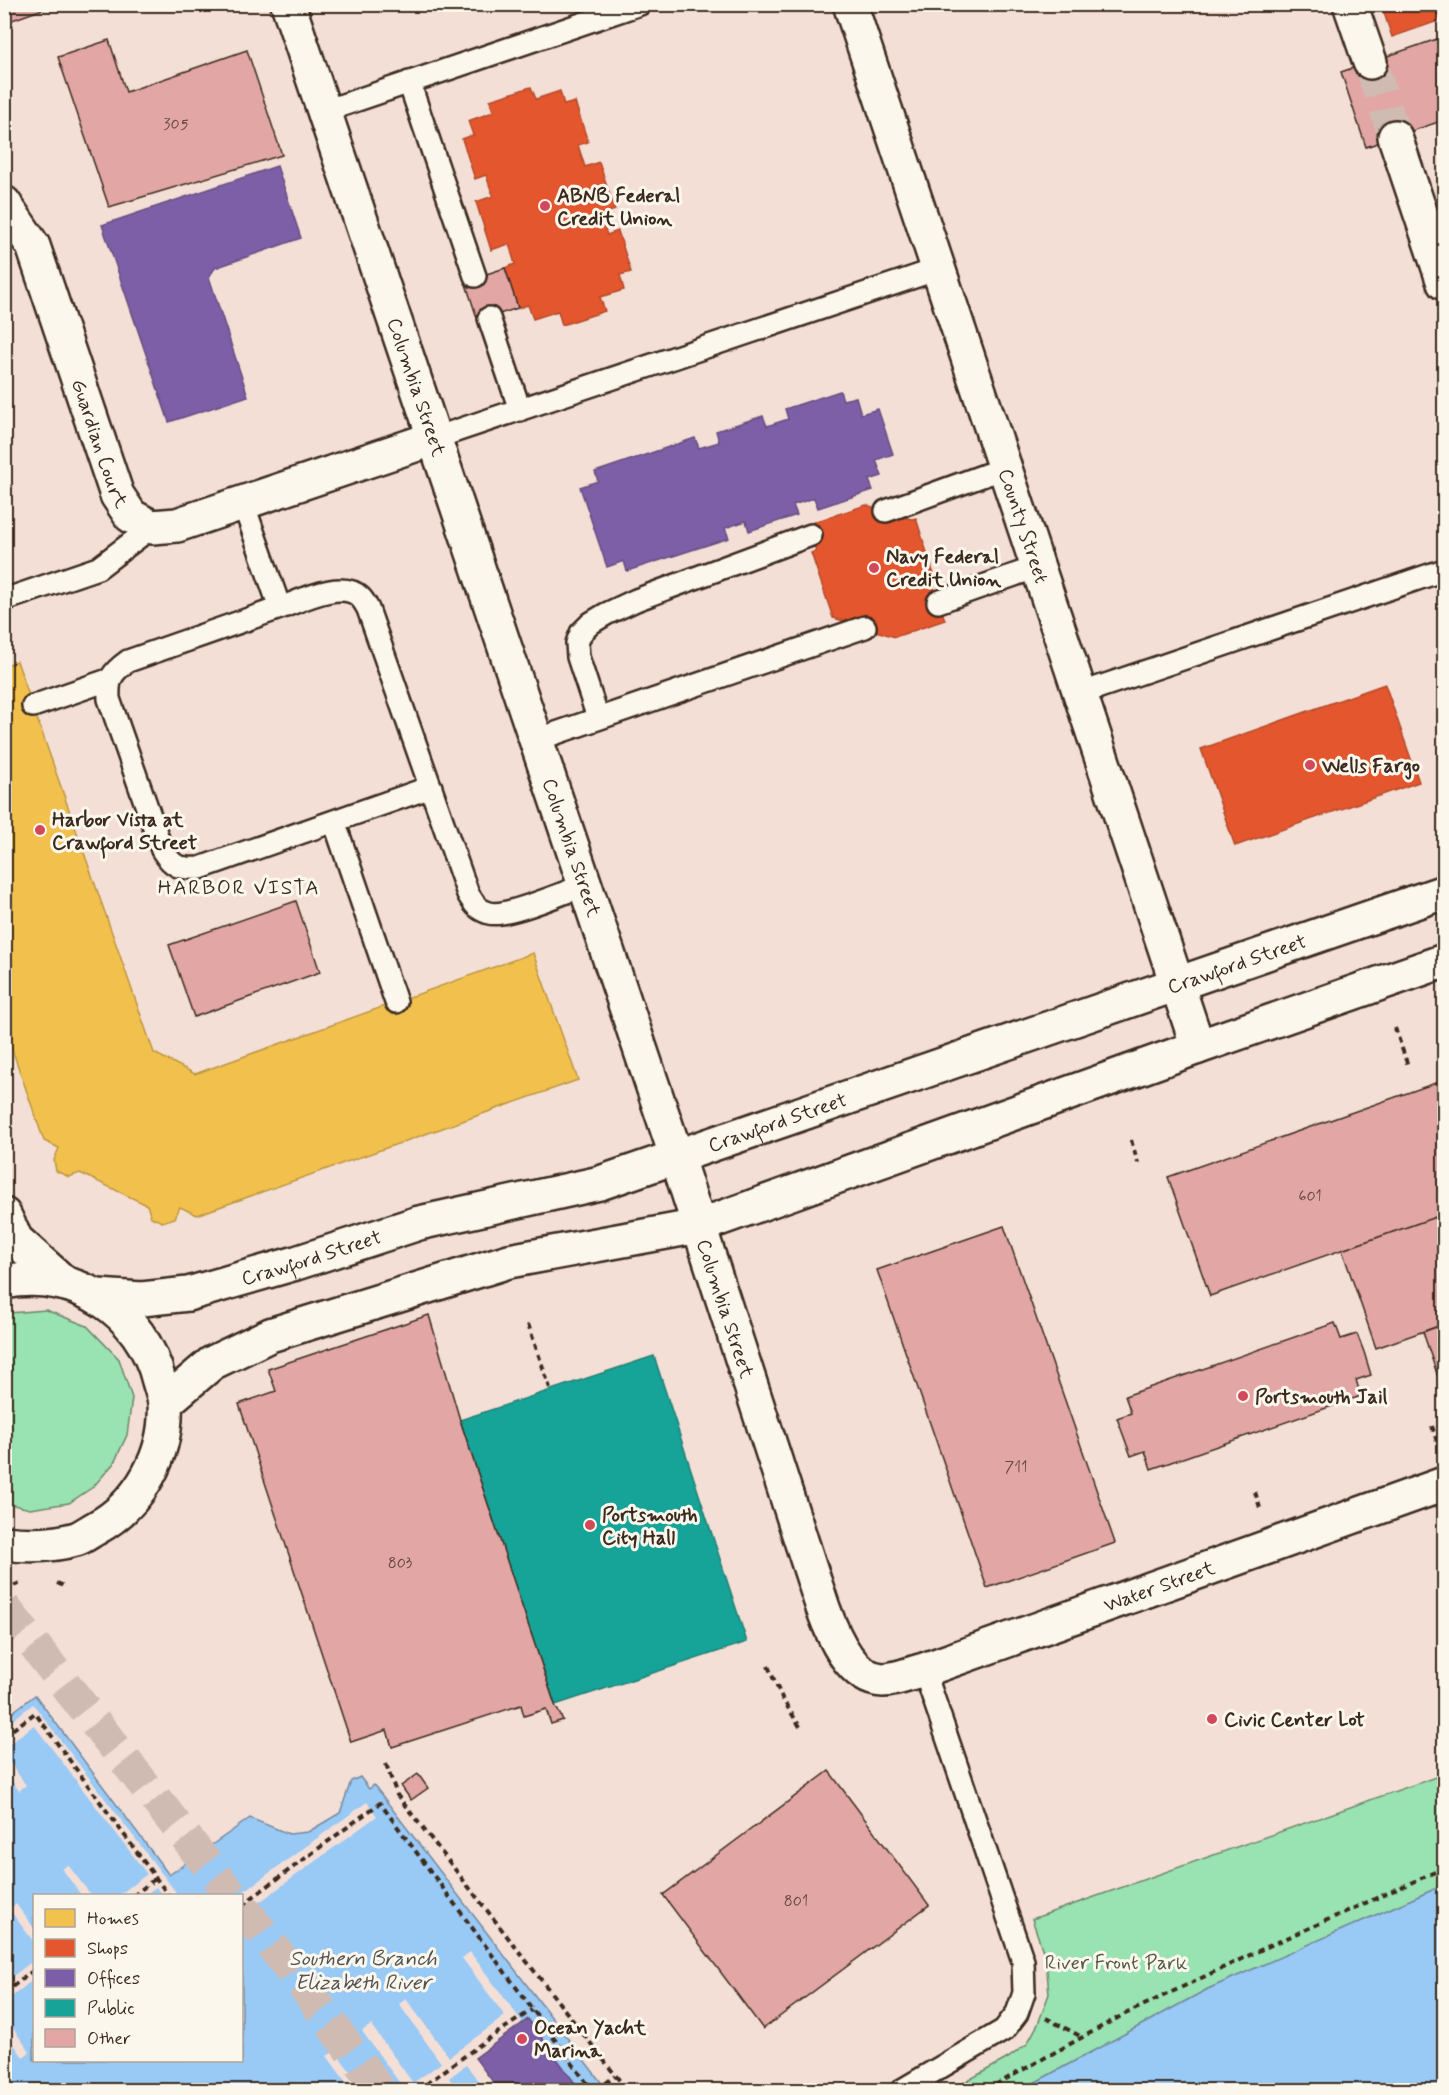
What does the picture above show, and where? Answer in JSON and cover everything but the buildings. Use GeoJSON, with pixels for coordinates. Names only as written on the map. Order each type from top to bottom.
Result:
{"type":"FeatureCollection","features":[{"type":"Feature","properties":{"kind":"street","name":"Columbia Street"},"geometry":{"type":"LineString","coordinates":[[288,4],[677,1158],[830,1627],[846,1656],[855,1666],[872,1677]]}},
{"type":"Feature","properties":{"kind":"street","name":"County Street"},"geometry":{"type":"LineString","coordinates":[[850,4],[1198,1047]]}},
{"type":"Feature","properties":{"kind":"street"},"geometry":{"type":"LineString","coordinates":[[1350,4],[1370,62]]}},
{"type":"Feature","properties":{"kind":"street"},"geometry":{"type":"LineString","coordinates":[[1395,136],[1444,283]]}},
{"type":"Feature","properties":{"kind":"street","name":"Guardian Court"},"geometry":{"type":"LineString","coordinates":[[4,204],[33,246],[117,495],[131,516],[152,527]]}},
{"type":"Feature","properties":{"kind":"street"},"geometry":{"type":"LineString","coordinates":[[152,527],[177,525],[435,438]]}},
{"type":"Feature","properties":{"kind":"street","name":"Crawford Street"},"geometry":{"type":"LineString","coordinates":[[98,1296],[142,1299],[188,1294],[296,1263],[419,1223],[600,1184],[1444,892]]}},
{"type":"Feature","properties":{"kind":"street"},"geometry":{"type":"LineString","coordinates":[[165,1403],[212,1363],[270,1335],[509,1261],[699,1226],[1198,1047],[1444,962]]}},
{"type":"Feature","properties":{"kind":"street"},"geometry":{"type":"LineString","coordinates":[[4,1215],[16,1239],[62,1281]]}},
{"type":"Feature","properties":{"kind":"street"},"geometry":{"type":"LineString","coordinates":[[4,1282],[23,1278],[62,1281],[98,1296],[131,1323],[143,1342],[154,1360],[165,1403],[161,1446],[144,1485],[115,1518],[77,1539],[35,1546],[4,1543]]}},
{"type":"Feature","properties":{"kind":"street","name":"Water Street"},"geometry":{"type":"LineString","coordinates":[[872,1677],[883,1680],[924,1670],[1443,1471]]}},
{"type":"Feature","properties":{"kind":"lane"},"geometry":{"type":"LineString","coordinates":[[325,111],[640,4]]}},
{"type":"Feature","properties":{"kind":"lane"},"geometry":{"type":"LineString","coordinates":[[410,82],[475,276]]}},
{"type":"Feature","properties":{"kind":"lane"},"geometry":{"type":"LineString","coordinates":[[435,438],[938,268]]}},
{"type":"Feature","properties":{"kind":"lane"},"geometry":{"type":"LineString","coordinates":[[489,318],[520,410]]}},
{"type":"Feature","properties":{"kind":"lane"},"geometry":{"type":"LineString","coordinates":[[886,511],[1004,468]]}},
{"type":"Feature","properties":{"kind":"lane"},"geometry":{"type":"LineString","coordinates":[[243,503],[280,608]]}},
{"type":"Feature","properties":{"kind":"lane"},"geometry":{"type":"LineString","coordinates":[[4,600],[98,568],[152,527]]}},
{"type":"Feature","properties":{"kind":"lane"},"geometry":{"type":"LineString","coordinates":[[598,718],[578,657],[577,643],[581,633],[591,623],[636,600],[811,535]]}},
{"type":"Feature","properties":{"kind":"lane"},"geometry":{"type":"LineString","coordinates":[[938,602],[1037,567]]}},
{"type":"Feature","properties":{"kind":"lane"},"geometry":{"type":"LineString","coordinates":[[1079,694],[1444,570]]}},
{"type":"Feature","properties":{"kind":"lane"},"geometry":{"type":"LineString","coordinates":[[430,788],[200,868],[184,869],[170,862],[162,850],[109,699],[108,684],[115,670],[128,661],[330,591],[346,590],[360,596],[368,609],[468,894],[476,908],[491,914],[506,913],[585,885]]}},
{"type":"Feature","properties":{"kind":"lane"},"geometry":{"type":"LineString","coordinates":[[536,740],[865,627]]}},
{"type":"Feature","properties":{"kind":"lane"},"geometry":{"type":"LineString","coordinates":[[33,706],[111,679]]}},
{"type":"Feature","properties":{"kind":"lane"},"geometry":{"type":"LineString","coordinates":[[333,821],[396,1002]]}},
{"type":"Feature","properties":{"kind":"lane"},"geometry":{"type":"LineString","coordinates":[[902,2091],[1004,2030],[1017,2013],[1024,1993],[1023,1961],[924,1670]]}},
{"type":"Feature","properties":{"kind":"path"},"geometry":{"type":"LineString","coordinates":[[1395,1028],[1408,1066]]}},
{"type":"Feature","properties":{"kind":"path"},"geometry":{"type":"LineString","coordinates":[[1131,1140],[1138,1163]]}},
{"type":"Feature","properties":{"kind":"path"},"geometry":{"type":"LineString","coordinates":[[528,1324],[550,1388]]}},
{"type":"Feature","properties":{"kind":"path"},"geometry":{"type":"LineString","coordinates":[[1432,1426],[1443,1471]]}},
{"type":"Feature","properties":{"kind":"path"},"geometry":{"type":"LineString","coordinates":[[1255,1492],[1263,1515]]}},
{"type":"Feature","properties":{"kind":"path"},"geometry":{"type":"LineString","coordinates":[[768,1666],[782,1698],[802,1730]]}},
{"type":"Feature","properties":{"kind":"path"},"geometry":{"type":"LineString","coordinates":[[4,1736],[35,1713],[168,1894]]}},
{"type":"Feature","properties":{"kind":"path"},"geometry":{"type":"LineString","coordinates":[[386,1764],[397,1795],[627,2091]]}},
{"type":"Feature","properties":{"kind":"path"},"geometry":{"type":"LineString","coordinates":[[243,1904],[380,1803],[592,2091]]}},
{"type":"Feature","properties":{"kind":"path"},"geometry":{"type":"LineString","coordinates":[[986,2091],[1124,2015],[1258,1951],[1444,1868]]}},
{"type":"Feature","properties":{"kind":"path"},"geometry":{"type":"LineString","coordinates":[[136,1894],[156,1878]]}},
{"type":"Feature","properties":{"kind":"path"},"geometry":{"type":"LineString","coordinates":[[4,1993],[33,1971]]}},
{"type":"Feature","properties":{"kind":"path"},"geometry":{"type":"LineString","coordinates":[[1020,2003],[1083,2037]]}},
{"type":"Feature","properties":{"kind":"path"},"geometry":{"type":"LineString","coordinates":[[418,2091],[532,2010]]}},
{"type":"Feature","properties":{"kind":"path"},"geometry":{"type":"LineString","coordinates":[[597,2091],[615,2076]]}},
{"type":"Feature","properties":{"kind":"green space"},"geometry":{"type":"Polygon","coordinates":[[[46,1310],[87,1326],[119,1359],[132,1398],[127,1435],[114,1463],[93,1487],[69,1503],[30,1509],[5,1503],[5,1316],[9,1313],[46,1310]]]}},
{"type":"Feature","properties":{"kind":"green space","name":"River Front Park"},"geometry":{"type":"Polygon","coordinates":[[[1444,1774],[1444,1885],[1208,1989],[1021,2090],[951,2090],[1008,2058],[1027,2044],[1038,2024],[1049,1994],[1046,1960],[1032,1919],[1444,1774]]]}},
{"type":"Feature","properties":{"kind":"water","name":"Southern Branch Elizabeth River"},"geometry":{"type":"Polygon","coordinates":[[[35,1695],[169,1875],[250,1818],[289,1834],[308,1832],[340,1813],[351,1781],[360,1777],[369,1789],[374,1785],[607,2090],[5,2090],[5,1718],[35,1695]]]}},
{"type":"Feature","properties":{"kind":"water"},"geometry":{"type":"Polygon","coordinates":[[[1444,1885],[1444,2090],[1021,2090],[1208,1989],[1444,1885]]]}},
{"type":"Feature","properties":{"kind":"pier"},"geometry":{"type":"Polygon","coordinates":[[[33,1704],[177,1894],[161,1894],[156,1887],[146,1894],[120,1894],[147,1874],[34,1725],[5,1747],[5,1726],[33,1704]]]}},
{"type":"Feature","properties":{"kind":"pier"},"geometry":{"type":"Polygon","coordinates":[[[5,1756],[26,1785],[19,1791],[5,1771],[5,1756]]]}},
{"type":"Feature","properties":{"kind":"pier"},"geometry":{"type":"Polygon","coordinates":[[[367,1802],[377,1816],[243,1914],[243,1894],[240,1894],[367,1802]]]}},
{"type":"Feature","properties":{"kind":"pier"},"geometry":{"type":"Polygon","coordinates":[[[68,1865],[90,1894],[80,1894],[62,1869],[68,1865]]]}},
{"type":"Feature","properties":{"kind":"pier"},"geometry":{"type":"Polygon","coordinates":[[[16,1904],[33,1927],[33,1941],[9,1909],[16,1904]]]}},
{"type":"Feature","properties":{"kind":"pier"},"geometry":{"type":"Polygon","coordinates":[[[470,1952],[523,2023],[475,2058],[499,2090],[486,2090],[466,2065],[449,2078],[458,2090],[445,2090],[440,2084],[431,2090],[403,2090],[362,2031],[371,2025],[413,2083],[441,2063],[399,2004],[406,1999],[449,2057],[505,2016],[462,1958],[470,1952]]]}},
{"type":"Feature","properties":{"kind":"pier"},"geometry":{"type":"Polygon","coordinates":[[[33,1961],[33,1980],[5,2002],[5,1982],[33,1961]]]}},
{"type":"Feature","properties":{"kind":"pier"},"geometry":{"type":"Polygon","coordinates":[[[5,2017],[30,2052],[23,2057],[5,2033],[5,2017]]]}},
{"type":"Feature","properties":{"kind":"pier"},"geometry":{"type":"Polygon","coordinates":[[[335,2051],[364,2090],[352,2090],[327,2056],[335,2051]]]}},
{"type":"Feature","properties":{"kind":"tunnel"},"geometry":{"type":"LineString","coordinates":[[1370,62],[1395,137]]}},
{"type":"Feature","properties":{"kind":"tunnel"},"geometry":{"type":"LineString","coordinates":[[4,1607],[230,1894]]}},
{"type":"Feature","properties":{"kind":"tunnel"},"geometry":{"type":"LineString","coordinates":[[243,1908],[311,1996],[379,2090]]}},
{"type":"Feature","properties":{"kind":"place","name":"ABNB Federal Credit Union"},"geometry":{"type":"Point","coordinates":[545,206]}},
{"type":"Feature","properties":{"kind":"place","name":"Navy Federal Credit Union"},"geometry":{"type":"Point","coordinates":[874,568]}},
{"type":"Feature","properties":{"kind":"place","name":"Wells Fargo"},"geometry":{"type":"Point","coordinates":[1310,765]}},
{"type":"Feature","properties":{"kind":"place","name":"Harbor Vista at Crawford Street"},"geometry":{"type":"Point","coordinates":[40,830]}},
{"type":"Feature","properties":{"kind":"place","name":"Portsmouth Jail"},"geometry":{"type":"Point","coordinates":[1243,1396]}},
{"type":"Feature","properties":{"kind":"place","name":"Portsmouth City Hall"},"geometry":{"type":"Point","coordinates":[590,1525]}},
{"type":"Feature","properties":{"kind":"place","name":"Civic Center Lot"},"geometry":{"type":"Point","coordinates":[1212,1719]}},
{"type":"Feature","properties":{"kind":"place","name":"Ocean Yacht Marina"},"geometry":{"type":"Point","coordinates":[522,2039]}},
{"type":"Feature","properties":{"kind":"district","name":"HARBOR VISTA"},"geometry":{"type":"Point","coordinates":[239,887]}}]}
